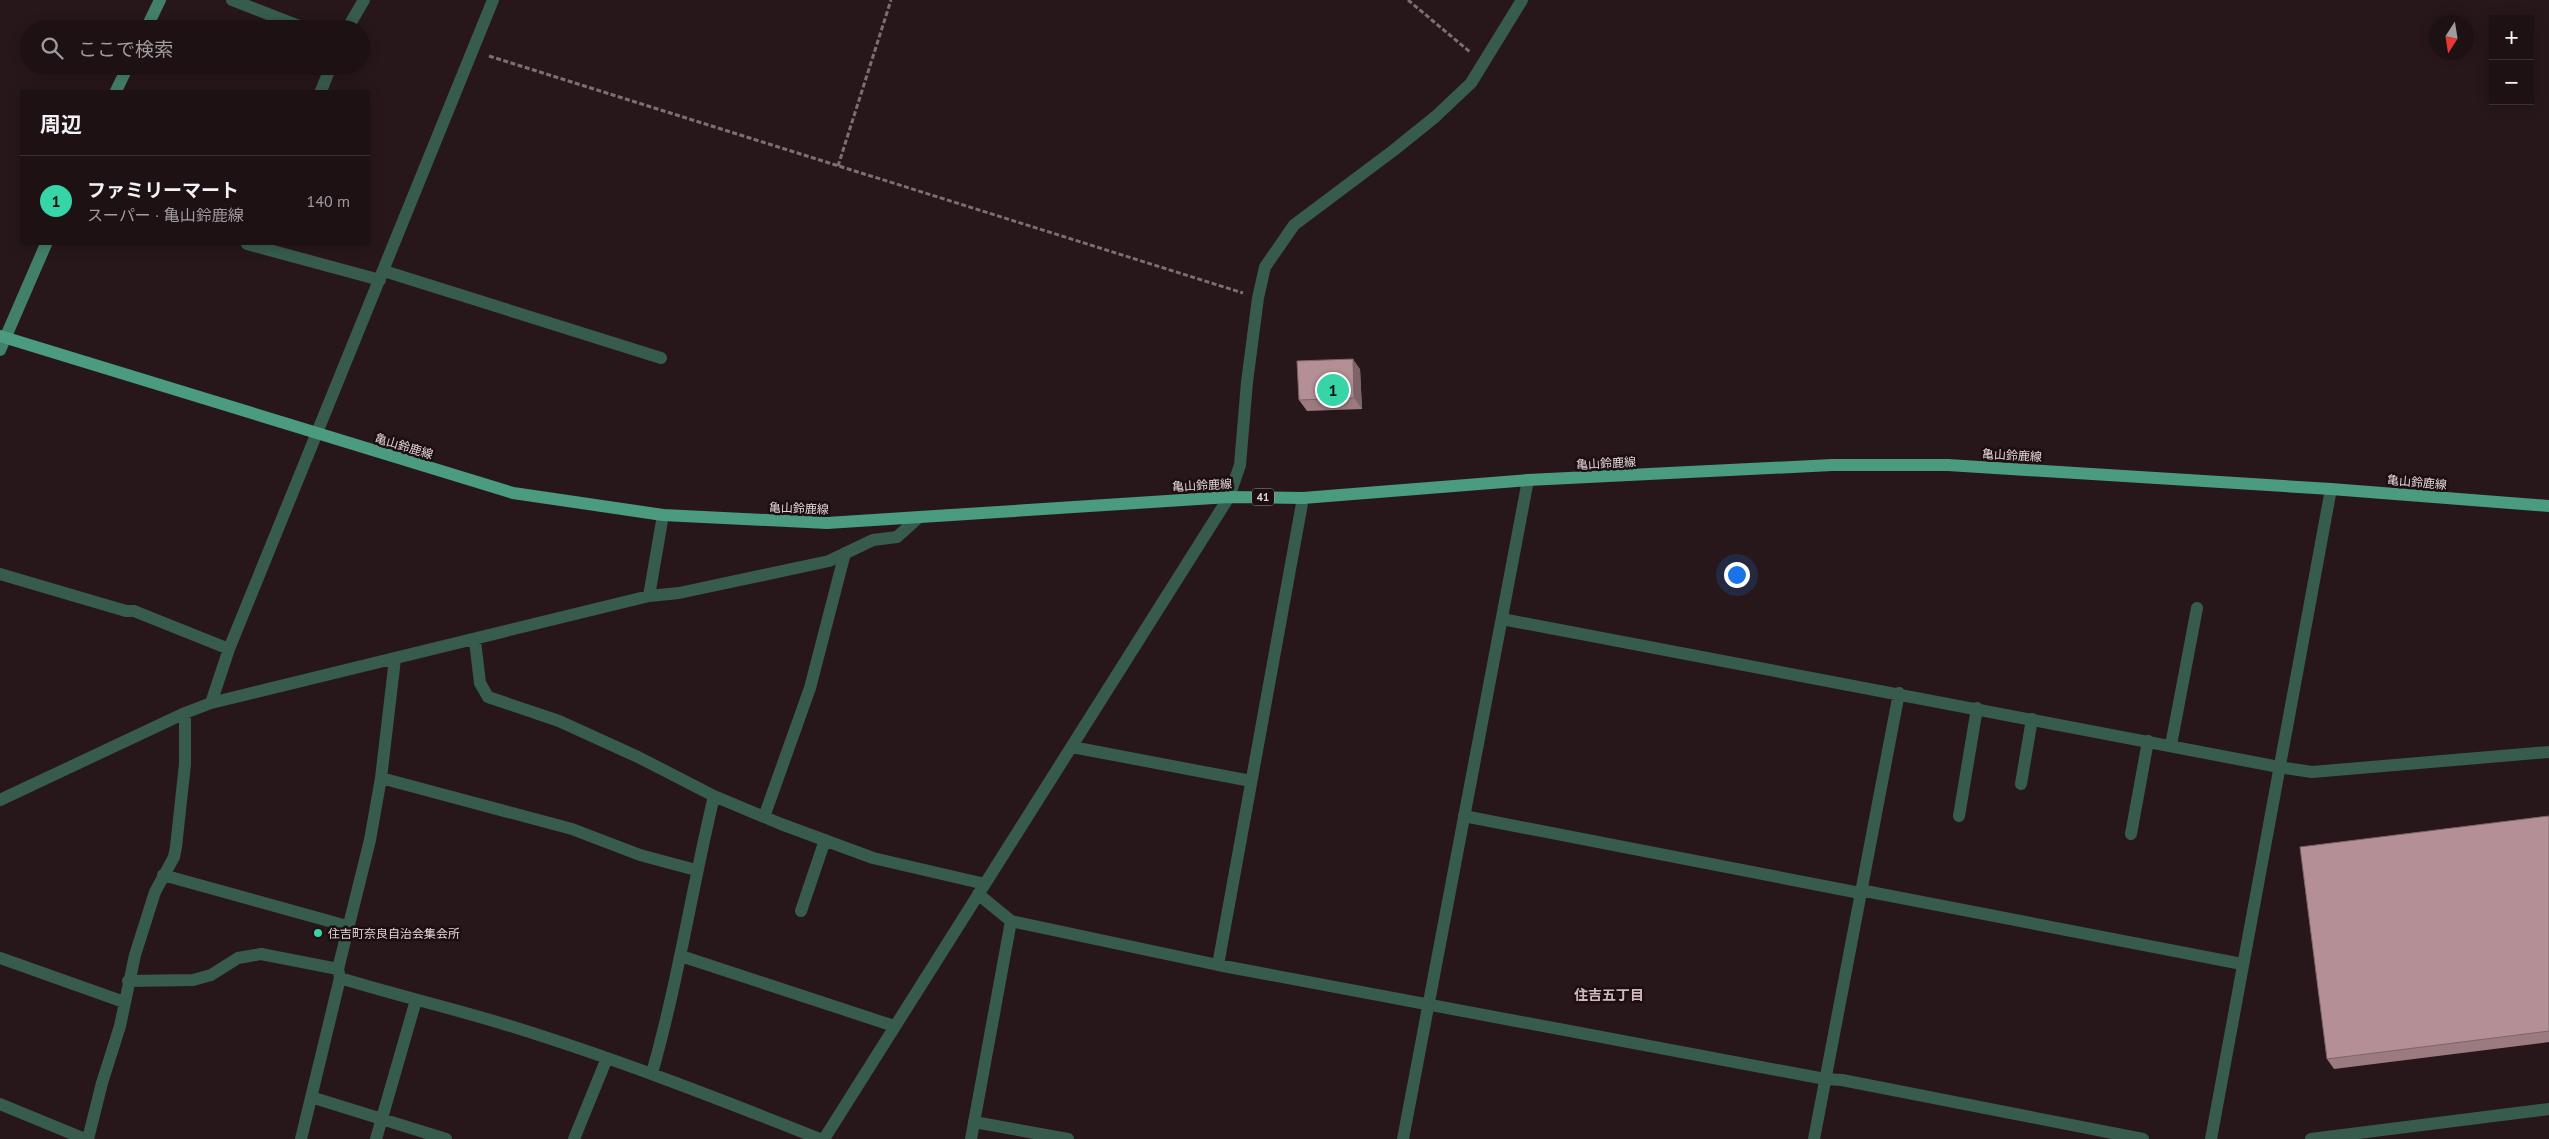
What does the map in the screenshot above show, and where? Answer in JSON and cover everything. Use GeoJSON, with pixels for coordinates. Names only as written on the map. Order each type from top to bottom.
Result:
{"type":"FeatureCollection","features":[{"type":"Feature","properties":{"kind":"main road"},"geometry":{"type":"LineString","coordinates":[[150,20],[160,0]]}},
{"type":"Feature","properties":{"kind":"main road"},"geometry":{"type":"LineString","coordinates":[[116,90],[124,75]]}},
{"type":"Feature","properties":{"kind":"main road"},"geometry":{"type":"LineString","coordinates":[[0,350],[2,337],[46,245]]}},
{"type":"Feature","properties":{"kind":"main road","name":"亀山鈴鹿線"},"geometry":{"type":"LineString","coordinates":[[2,337],[316,434],[513,492],[663,515],[827,523],[1229,497],[1303,498],[1528,480],[1832,465],[1948,465],[2331,489],[2549,506]]}},
{"type":"Feature","properties":{"kind":"street"},"geometry":{"type":"LineString","coordinates":[[232,0],[284,20]]}},
{"type":"Feature","properties":{"kind":"street"},"geometry":{"type":"LineString","coordinates":[[352,20],[364,0]]}},
{"type":"Feature","properties":{"kind":"street"},"geometry":{"type":"LineString","coordinates":[[211,703],[229,649],[493,0]]}},
{"type":"Feature","properties":{"kind":"street"},"geometry":{"type":"LineString","coordinates":[[128,981],[193,980],[211,976],[238,958],[261,954],[339,973],[416,1000],[506,1025],[607,1058],[652,1073],[822,1139],[1229,497],[1240,465],[1247,382],[1258,298],[1265,267],[1294,224],[1435,117],[1471,83],[1522,0]]}},
{"type":"Feature","properties":{"kind":"street"},"geometry":{"type":"LineString","coordinates":[[321,90],[327,75]]}},
{"type":"Feature","properties":{"kind":"street"},"geometry":{"type":"LineString","coordinates":[[264,246],[382,276],[661,358]]}},
{"type":"Feature","properties":{"kind":"street"},"geometry":{"type":"LineString","coordinates":[[1403,1139],[1528,480]]}},
{"type":"Feature","properties":{"kind":"street"},"geometry":{"type":"LineString","coordinates":[[2211,1139],[2331,489]]}},
{"type":"Feature","properties":{"kind":"street"},"geometry":{"type":"LineString","coordinates":[[1218,964],[1303,498]]}},
{"type":"Feature","properties":{"kind":"street"},"geometry":{"type":"LineString","coordinates":[[649,596],[663,515]]}},
{"type":"Feature","properties":{"kind":"street"},"geometry":{"type":"LineString","coordinates":[[0,800],[184,713],[211,703],[475,641],[649,596],[679,592],[829,561],[873,540],[897,536],[917,518]]}},
{"type":"Feature","properties":{"kind":"street"},"geometry":{"type":"LineString","coordinates":[[764,817],[810,688],[845,553]]}},
{"type":"Feature","properties":{"kind":"street"},"geometry":{"type":"LineString","coordinates":[[0,574],[126,612],[134,612],[229,649]]}},
{"type":"Feature","properties":{"kind":"street"},"geometry":{"type":"LineString","coordinates":[[2171,745],[2197,608]]}},
{"type":"Feature","properties":{"kind":"street"},"geometry":{"type":"LineString","coordinates":[[1502,619],[2312,772],[2549,752]]}},
{"type":"Feature","properties":{"kind":"street"},"geometry":{"type":"LineString","coordinates":[[475,641],[480,683],[488,696],[559,721],[638,757],[714,796],[764,817],[872,858],[982,889],[1011,921],[1218,964],[1825,1079],[1842,1080],[2144,1139]]}},
{"type":"Feature","properties":{"kind":"street"},"geometry":{"type":"LineString","coordinates":[[301,1139],[339,973],[347,926],[370,840],[381,778],[395,660]]}},
{"type":"Feature","properties":{"kind":"street"},"geometry":{"type":"LineString","coordinates":[[1814,1139],[1899,693]]}},
{"type":"Feature","properties":{"kind":"street"},"geometry":{"type":"LineString","coordinates":[[1959,816],[1977,708]]}},
{"type":"Feature","properties":{"kind":"street"},"geometry":{"type":"LineString","coordinates":[[0,1104],[87,1139],[120,1026],[128,981],[155,892],[176,848],[185,764],[184,713]]}},
{"type":"Feature","properties":{"kind":"street"},"geometry":{"type":"LineString","coordinates":[[2021,784],[2032,719]]}},
{"type":"Feature","properties":{"kind":"street"},"geometry":{"type":"LineString","coordinates":[[2131,834],[2148,741]]}},
{"type":"Feature","properties":{"kind":"street"},"geometry":{"type":"LineString","coordinates":[[1072,747],[1251,781]]}},
{"type":"Feature","properties":{"kind":"street"},"geometry":{"type":"LineString","coordinates":[[381,778],[572,828],[640,855],[696,870]]}},
{"type":"Feature","properties":{"kind":"street"},"geometry":{"type":"LineString","coordinates":[[652,1073],[669,1013],[696,870],[714,796]]}},
{"type":"Feature","properties":{"kind":"street"},"geometry":{"type":"LineString","coordinates":[[1464,816],[2242,964]]}},
{"type":"Feature","properties":{"kind":"street"},"geometry":{"type":"LineString","coordinates":[[802,911],[825,840]]}},
{"type":"Feature","properties":{"kind":"street"},"geometry":{"type":"LineString","coordinates":[[164,875],[347,926]]}},
{"type":"Feature","properties":{"kind":"street"},"geometry":{"type":"LineString","coordinates":[[971,1139],[1011,921]]}},
{"type":"Feature","properties":{"kind":"street"},"geometry":{"type":"LineString","coordinates":[[681,956],[894,1026]]}},
{"type":"Feature","properties":{"kind":"street"},"geometry":{"type":"LineString","coordinates":[[0,958],[124,1002]]}},
{"type":"Feature","properties":{"kind":"street"},"geometry":{"type":"LineString","coordinates":[[376,1139],[416,1000]]}},
{"type":"Feature","properties":{"kind":"street"},"geometry":{"type":"LineString","coordinates":[[574,1139],[607,1058]]}},
{"type":"Feature","properties":{"kind":"street"},"geometry":{"type":"LineString","coordinates":[[311,1097],[446,1139]]}},
{"type":"Feature","properties":{"kind":"street"},"geometry":{"type":"LineString","coordinates":[[2311,1139],[2549,1109]]}},
{"type":"Feature","properties":{"kind":"street"},"geometry":{"type":"LineString","coordinates":[[974,1122],[1068,1139]]}},
{"type":"Feature","properties":{"kind":"path"},"geometry":{"type":"LineString","coordinates":[[838,166],[890,0]]}},
{"type":"Feature","properties":{"kind":"path"},"geometry":{"type":"LineString","coordinates":[[1408,0],[1484,64]]}},
{"type":"Feature","properties":{"kind":"path"},"geometry":{"type":"LineString","coordinates":[[472,51],[1258,298]]}},
{"type":"Feature","properties":{"kind":"building"},"geometry":{"type":"Polygon","coordinates":[[[1353,359],[1354,398],[1299,400],[1297,361],[1353,359]]]}},
{"type":"Feature","properties":{"kind":"building"},"geometry":{"type":"Polygon","coordinates":[[[2549,816],[2549,1031],[2327,1059],[2300,847],[2549,816]]]}},
{"type":"Feature","properties":{"kind":"place","name":"ファミリーマート"},"geometry":{"type":"Point","coordinates":[1333,390]}},
{"type":"Feature","properties":{"kind":"place","name":"住吉町奈良自治会集会所"},"geometry":{"type":"Point","coordinates":[318,933]}},
{"type":"Feature","properties":{"kind":"district","name":"住吉五丁目"},"geometry":{"type":"Point","coordinates":[1609,995]}}]}
